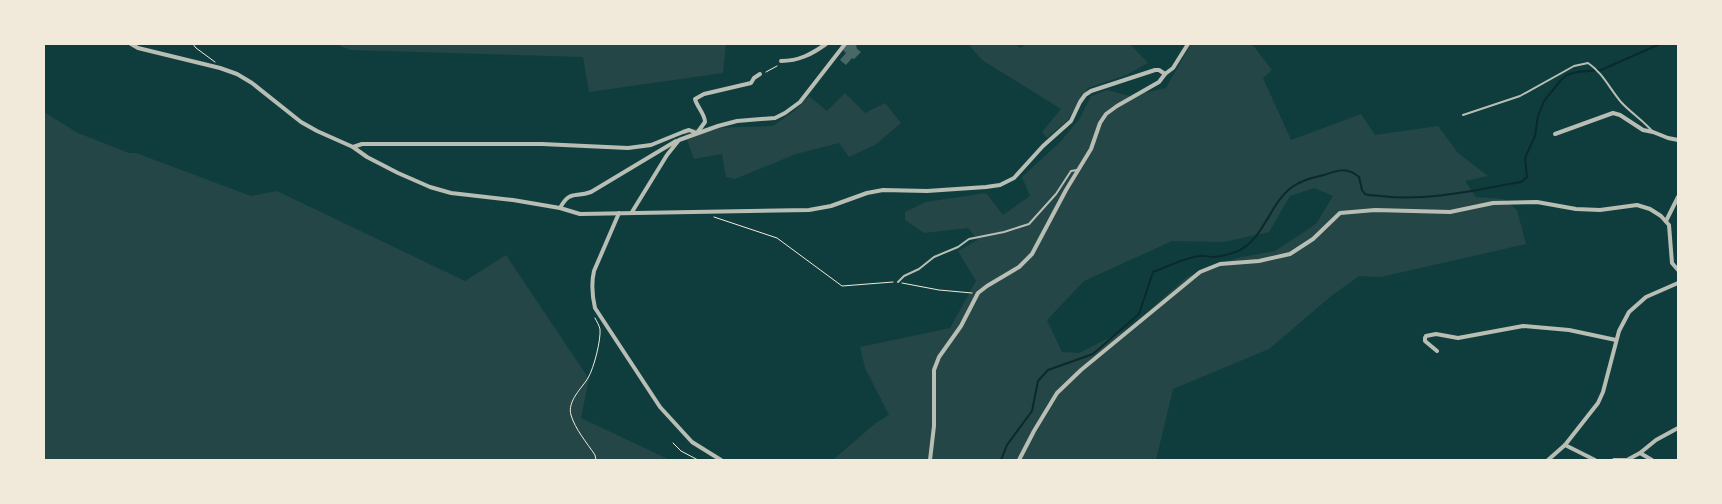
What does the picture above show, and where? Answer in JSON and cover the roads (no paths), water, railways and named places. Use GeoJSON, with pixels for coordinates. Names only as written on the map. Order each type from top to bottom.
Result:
{"type":"FeatureCollection","features":[{"type":"Feature","properties":{"kind":"street"},"geometry":{"type":"LineString","coordinates":[[131,44],[138,48],[237,74],[316,131],[354,147],[367,157],[398,173],[437,189],[452,193],[560,208],[580,214],[810,210],[831,206],[867,193],[883,190],[927,191],[1000,185],[1014,178],[1042,146],[1071,121],[1085,95],[1091,91],[1155,70],[1165,74]]}},
{"type":"Feature","properties":{"kind":"street"},"geometry":{"type":"LineString","coordinates":[[781,61],[793,61],[803,58],[826,44]]}},
{"type":"Feature","properties":{"kind":"street"},"geometry":{"type":"LineString","coordinates":[[560,208],[565,198],[591,192],[679,140],[697,132],[737,121],[775,118],[785,113],[800,102],[845,44]]}},
{"type":"Feature","properties":{"kind":"street"},"geometry":{"type":"LineString","coordinates":[[930,460],[934,426],[934,370],[939,357],[961,326],[978,293],[1019,267],[1032,254],[1091,148],[1100,123],[1106,114],[1159,82],[1173,68],[1188,44]]}},
{"type":"Feature","properties":{"kind":"street"},"geometry":{"type":"LineString","coordinates":[[697,132],[705,122],[705,118],[700,112],[696,99],[704,94],[751,83],[760,74]]}},
{"type":"Feature","properties":{"kind":"street"},"geometry":{"type":"LineString","coordinates":[[1555,134],[1613,113],[1620,115],[1643,130],[1678,140]]}},
{"type":"Feature","properties":{"kind":"street"},"geometry":{"type":"LineString","coordinates":[[354,147],[362,144],[542,144],[628,148],[651,146],[689,130],[697,132]]}},
{"type":"Feature","properties":{"kind":"street"},"geometry":{"type":"LineString","coordinates":[[632,212],[667,155],[679,140]]}},
{"type":"Feature","properties":{"kind":"street"},"geometry":{"type":"LineString","coordinates":[[1666,220],[1678,197]]}},
{"type":"Feature","properties":{"kind":"street"},"geometry":{"type":"LineString","coordinates":[[1020,460],[1034,431],[1057,392],[1200,272],[1220,264],[1259,261],[1290,254],[1313,239],[1340,214],[1374,210],[1450,212],[1493,203],[1537,202],[1576,209],[1600,210],[1624,206],[1644,206],[1666,220],[1670,230],[1672,263],[1678,270]]}},
{"type":"Feature","properties":{"kind":"street"},"geometry":{"type":"LineString","coordinates":[[619,213],[594,271],[592,294],[595,308],[660,407],[692,442],[721,460]]}},
{"type":"Feature","properties":{"kind":"street"},"geometry":{"type":"LineString","coordinates":[[1548,460],[1565,445],[1598,403],[1603,392],[1619,331],[1629,312],[1646,298],[1678,284]]}},
{"type":"Feature","properties":{"kind":"street"},"geometry":{"type":"LineString","coordinates":[[1437,352],[1425,341],[1424,338],[1426,336],[1436,334],[1458,338],[1523,326],[1569,330],[1616,340]]}},
{"type":"Feature","properties":{"kind":"street"},"geometry":{"type":"LineString","coordinates":[[1614,460],[1626,460],[1640,453],[1656,440],[1678,428]]}},
{"type":"Feature","properties":{"kind":"street"},"geometry":{"type":"LineString","coordinates":[[1565,445],[1594,460]]}},
{"type":"Feature","properties":{"kind":"street"},"geometry":{"type":"LineString","coordinates":[[1640,453],[1652,460]]}},
{"type":"Feature","properties":{"kind":"lane"},"geometry":{"type":"LineString","coordinates":[[1463,115],[1520,96],[1574,66],[1588,63],[1596,68],[1622,103],[1653,132]]}},
{"type":"Feature","properties":{"kind":"lane"},"geometry":{"type":"LineString","coordinates":[[898,282],[904,276],[934,257],[958,247],[969,239],[1004,232],[1029,224],[1056,194],[1071,171],[1079,169]]}},
{"type":"Feature","properties":{"kind":"waterway"},"geometry":{"type":"LineString","coordinates":[[1001,460],[1007,445],[1032,411],[1038,381],[1048,370],[1093,354],[1139,314],[1153,272],[1195,257],[1212,257],[1238,251],[1255,238],[1278,202],[1292,187],[1303,181],[1342,170],[1359,177],[1365,194],[1398,197],[1469,192],[1521,182],[1527,177],[1525,158],[1535,136],[1538,116],[1544,101],[1561,80],[1567,75],[1577,72],[1601,70],[1660,44]]}}]}
